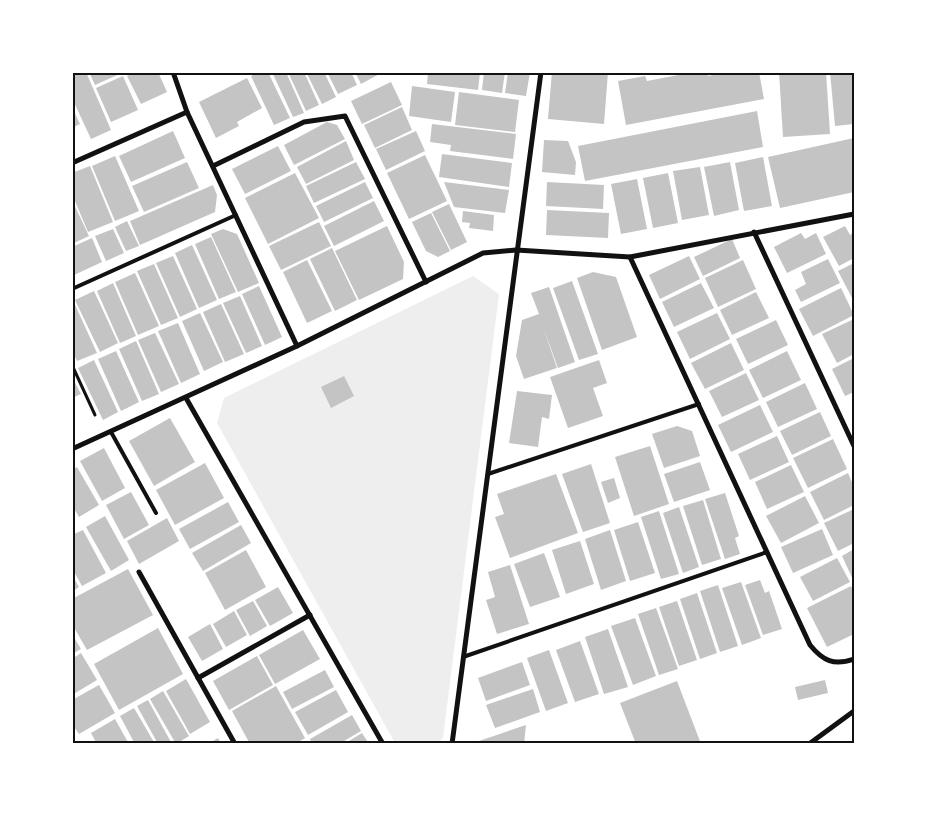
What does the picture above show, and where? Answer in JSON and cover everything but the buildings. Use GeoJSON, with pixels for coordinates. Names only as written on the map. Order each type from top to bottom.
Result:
{"type":"FeatureCollection","features":[{"type":"Feature","properties":{"kind":"street"},"geometry":{"type":"LineString","coordinates":[[173,72],[188,112],[297,346]]}},
{"type":"Feature","properties":{"kind":"street"},"geometry":{"type":"LineString","coordinates":[[452,744],[541,72]]}},
{"type":"Feature","properties":{"kind":"street"},"geometry":{"type":"LineString","coordinates":[[72,163],[188,112]]}},
{"type":"Feature","properties":{"kind":"street"},"geometry":{"type":"LineString","coordinates":[[213,166],[304,122],[345,116],[426,282]]}},
{"type":"Feature","properties":{"kind":"street"},"geometry":{"type":"LineString","coordinates":[[72,449],[297,346],[483,253],[516,250],[630,257],[854,214]]}},
{"type":"Feature","properties":{"kind":"street"},"geometry":{"type":"LineString","coordinates":[[754,232],[854,446]]}},
{"type":"Feature","properties":{"kind":"street"},"geometry":{"type":"LineString","coordinates":[[630,257],[810,645],[826,661],[837,663],[854,659]]}},
{"type":"Feature","properties":{"kind":"street"},"geometry":{"type":"LineString","coordinates":[[186,398],[383,744]]}},
{"type":"Feature","properties":{"kind":"street"},"geometry":{"type":"LineString","coordinates":[[139,572],[234,744]]}},
{"type":"Feature","properties":{"kind":"street"},"geometry":{"type":"LineString","coordinates":[[198,678],[310,615]]}},
{"type":"Feature","properties":{"kind":"street"},"geometry":{"type":"LineString","coordinates":[[809,744],[854,711]]}},
{"type":"Feature","properties":{"kind":"lane"},"geometry":{"type":"LineString","coordinates":[[72,289],[236,215]]}},
{"type":"Feature","properties":{"kind":"lane"},"geometry":{"type":"LineString","coordinates":[[488,474],[698,404]]}},
{"type":"Feature","properties":{"kind":"lane"},"geometry":{"type":"LineString","coordinates":[[111,432],[156,513]]}},
{"type":"Feature","properties":{"kind":"lane"},"geometry":{"type":"LineString","coordinates":[[463,657],[767,552]]}},
{"type":"Feature","properties":{"kind":"path"},"geometry":{"type":"LineString","coordinates":[[72,365],[104,435]]}},
{"type":"Feature","properties":{"kind":"shaded area"},"geometry":{"type":"Polygon","coordinates":[[[473,276],[499,294],[443,738],[438,743],[395,743],[217,423],[224,398],[473,276]]]}}]}
